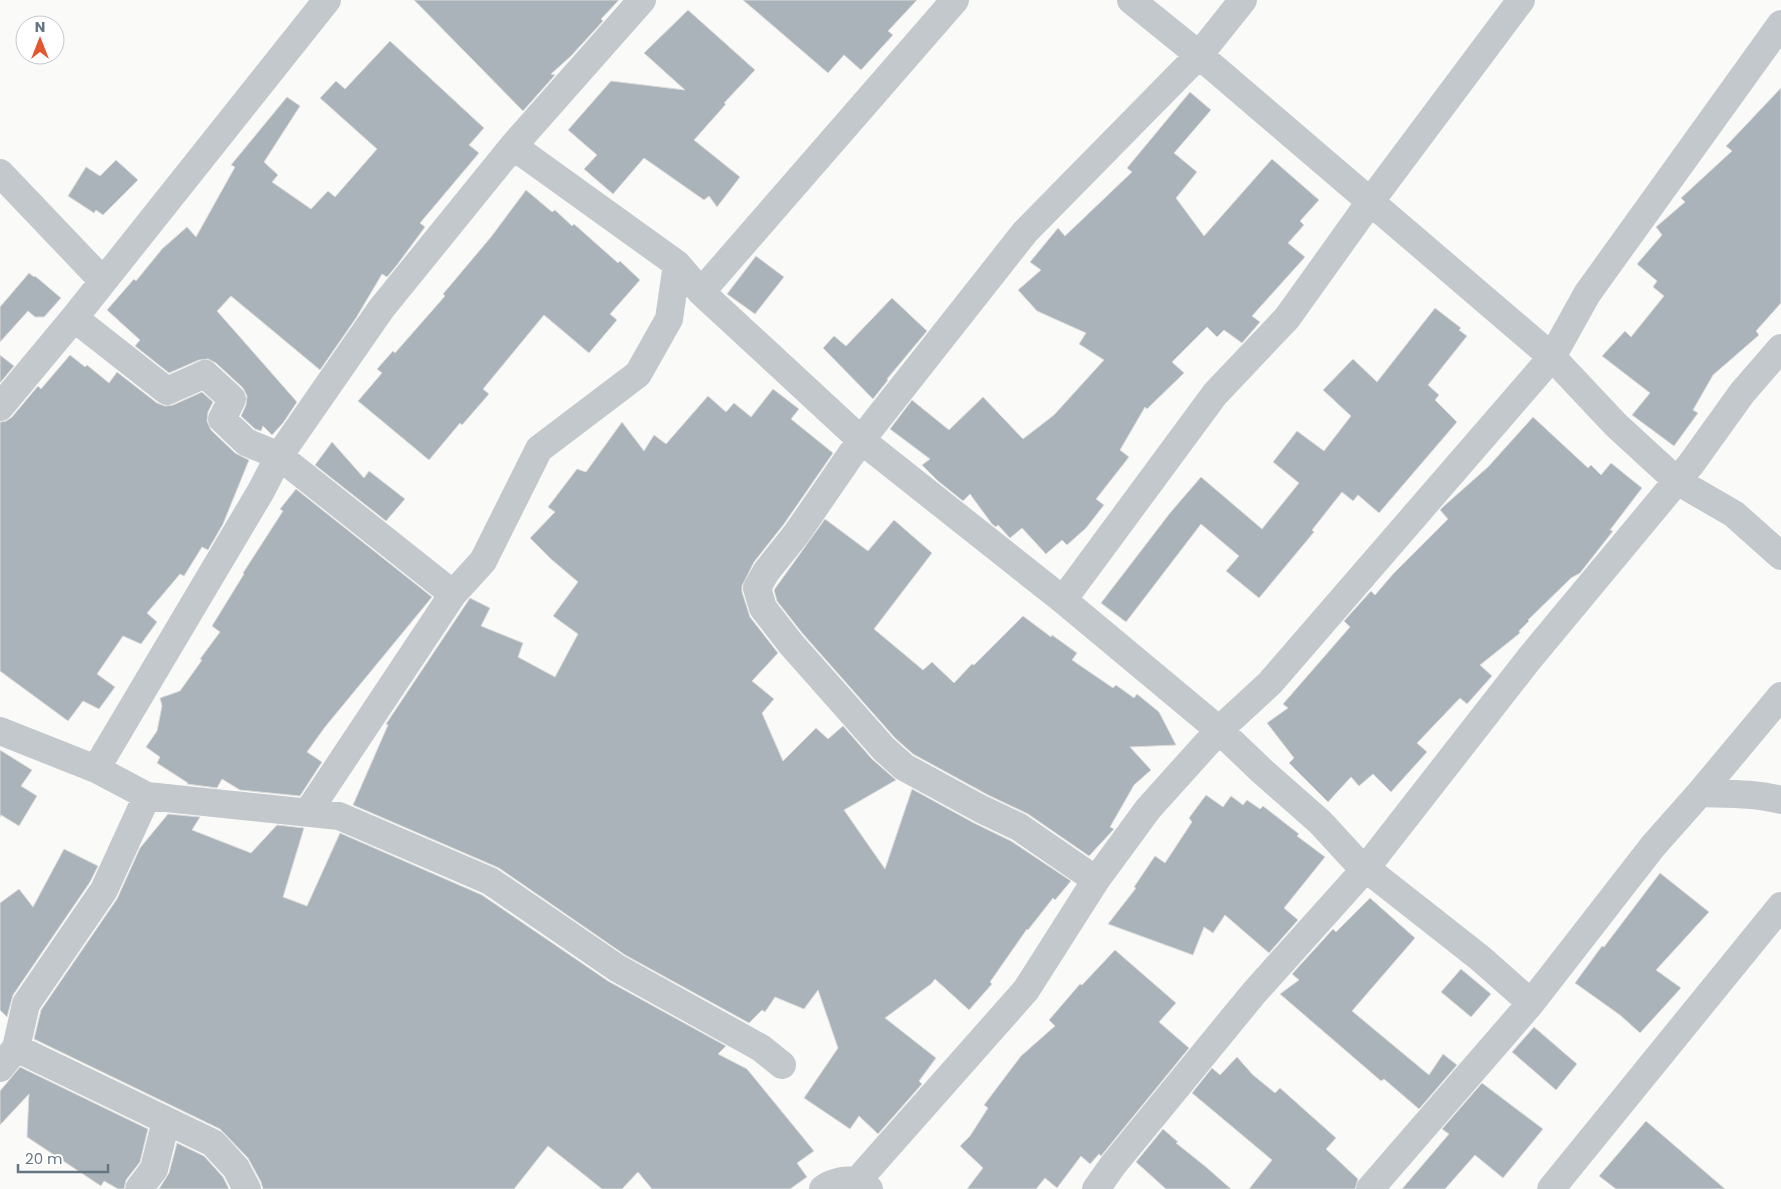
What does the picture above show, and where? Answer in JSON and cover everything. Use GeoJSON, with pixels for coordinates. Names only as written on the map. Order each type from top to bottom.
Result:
{"type":"FeatureCollection","features":[{"type":"Feature","properties":{"kind":"street"},"geometry":{"type":"LineString","coordinates":[[0,407],[74,318],[327,0]]}},
{"type":"Feature","properties":{"kind":"street"},"geometry":{"type":"LineString","coordinates":[[96,769],[261,491],[279,456],[381,309],[513,146],[642,0]]}},
{"type":"Feature","properties":{"kind":"street"},"geometry":{"type":"LineString","coordinates":[[701,292],[955,0]]}},
{"type":"Feature","properties":{"kind":"street"},"geometry":{"type":"LineString","coordinates":[[1131,0],[1552,357],[1616,425],[1676,481],[1734,514],[1781,556]]}},
{"type":"Feature","properties":{"kind":"street"},"geometry":{"type":"LineString","coordinates":[[1096,880],[1019,827],[981,809],[904,767],[884,749],[826,684],[763,608],[756,588],[766,572],[797,533],[861,440],[1025,232],[1199,56],[1243,0]]}},
{"type":"Feature","properties":{"kind":"street"},"geometry":{"type":"LineString","coordinates":[[1063,600],[1215,394],[1287,318],[1370,202],[1521,0]]}},
{"type":"Feature","properties":{"kind":"street"},"geometry":{"type":"LineString","coordinates":[[823,1189],[828,1184],[844,1180],[863,1184],[1026,990],[1096,880],[1148,809],[1219,730],[1270,683],[1552,357],[1587,294],[1781,24]]}},
{"type":"Feature","properties":{"kind":"street"},"geometry":{"type":"LineString","coordinates":[[513,146],[677,264],[701,292],[861,440],[1063,600],[1219,730],[1320,822],[1354,859],[1480,958],[1532,1003]]}},
{"type":"Feature","properties":{"kind":"street"},"geometry":{"type":"LineString","coordinates":[[0,173],[103,281]]}},
{"type":"Feature","properties":{"kind":"street"},"geometry":{"type":"LineString","coordinates":[[308,812],[453,594],[483,562],[539,449],[638,374],[669,319],[677,264]]}},
{"type":"Feature","properties":{"kind":"street"},"geometry":{"type":"LineString","coordinates":[[74,318],[167,391],[205,374],[232,399],[222,419],[246,442],[279,456],[453,594]]}},
{"type":"Feature","properties":{"kind":"street"},"geometry":{"type":"LineString","coordinates":[[1096,1189],[1113,1164],[1252,994],[1366,868],[1530,658],[1691,464],[1742,393],[1781,348]]}},
{"type":"Feature","properties":{"kind":"street"},"geometry":{"type":"LineString","coordinates":[[1370,1189],[1532,1003],[1653,846],[1781,696]]}},
{"type":"Feature","properties":{"kind":"street"},"geometry":{"type":"LineString","coordinates":[[0,731],[96,769],[147,796],[339,816],[490,881],[616,968],[761,1048],[782,1066]]}},
{"type":"Feature","properties":{"kind":"street"},"geometry":{"type":"LineString","coordinates":[[1700,793],[1740,794],[1781,800]]}},
{"type":"Feature","properties":{"kind":"street"},"geometry":{"type":"LineString","coordinates":[[147,796],[104,890],[26,1004],[8,1058],[166,1121],[213,1143],[236,1168],[247,1189]]}},
{"type":"Feature","properties":{"kind":"street"},"geometry":{"type":"LineString","coordinates":[[1551,1189],[1781,906]]}},
{"type":"Feature","properties":{"kind":"street"},"geometry":{"type":"LineString","coordinates":[[140,1189],[154,1168],[166,1121]]}},
{"type":"Feature","properties":{"kind":"building"},"geometry":{"type":"Polygon","coordinates":[[[414,0],[619,0],[601,19],[603,21],[571,56],[551,74],[555,75],[523,111],[414,0]]]}},
{"type":"Feature","properties":{"kind":"building"},"geometry":{"type":"Polygon","coordinates":[[[743,0],[917,0],[888,31],[893,35],[861,70],[844,55],[828,73],[743,0]]]}},
{"type":"Feature","properties":{"kind":"building"},"geometry":{"type":"Polygon","coordinates":[[[688,10],[755,70],[724,103],[726,104],[694,140],[740,177],[717,207],[709,196],[704,200],[644,158],[613,194],[584,169],[597,155],[568,130],[611,81],[685,90],[644,53],[688,10]]]}},
{"type":"Feature","properties":{"kind":"building"},"geometry":{"type":"Polygon","coordinates":[[[390,41],[484,128],[469,145],[479,153],[420,223],[425,227],[397,265],[387,277],[382,274],[356,318],[320,370],[231,296],[217,311],[297,402],[283,423],[272,435],[263,426],[261,431],[255,429],[241,416],[246,405],[247,396],[243,388],[216,363],[208,359],[199,360],[169,373],[135,346],[140,340],[107,310],[134,279],[136,281],[162,249],[187,227],[196,237],[235,167],[231,165],[287,97],[300,106],[264,162],[278,175],[272,182],[311,209],[328,191],[335,197],[377,149],[320,98],[336,81],[345,89],[390,41]]]}},
{"type":"Feature","properties":{"kind":"building"},"geometry":{"type":"Polygon","coordinates":[[[1781,88],[1781,303],[1756,331],[1759,335],[1713,375],[1693,410],[1698,413],[1674,446],[1632,415],[1650,393],[1602,356],[1625,331],[1631,337],[1664,296],[1653,287],[1657,281],[1637,264],[1662,235],[1656,227],[1685,202],[1681,198],[1732,151],[1726,146],[1781,88]]]}},
{"type":"Feature","properties":{"kind":"building"},"geometry":{"type":"Polygon","coordinates":[[[1190,92],[1211,110],[1174,153],[1197,172],[1176,198],[1204,236],[1272,159],[1319,200],[1300,221],[1304,225],[1288,243],[1305,257],[1252,316],[1260,322],[1242,343],[1224,330],[1217,337],[1207,327],[1172,362],[1184,373],[1147,409],[1145,407],[1120,450],[1129,457],[1096,499],[1104,505],[1086,528],[1067,545],[1062,540],[1046,554],[1022,528],[1010,538],[998,525],[996,527],[992,524],[970,494],[963,501],[938,481],[922,465],[930,459],[890,429],[912,400],[949,430],[983,397],[1023,439],[1054,415],[1104,360],[1079,344],[1086,333],[1037,311],[1018,290],[1041,270],[1030,262],[1058,228],[1065,236],[1132,172],[1127,168],[1190,92]]]}},
{"type":"Feature","properties":{"kind":"building"},"geometry":{"type":"Polygon","coordinates":[[[116,160],[138,180],[103,215],[96,210],[94,213],[68,196],[86,167],[100,176],[116,160]]]}},
{"type":"Feature","properties":{"kind":"building"},"geometry":{"type":"Polygon","coordinates":[[[526,190],[552,212],[555,210],[572,226],[574,224],[618,263],[620,261],[640,280],[610,314],[617,320],[589,353],[544,315],[483,389],[489,394],[462,425],[460,423],[429,460],[358,401],[382,373],[377,369],[393,351],[395,353],[445,296],[443,294],[491,237],[526,190]]]}},
{"type":"Feature","properties":{"kind":"building"},"geometry":{"type":"Polygon","coordinates":[[[756,256],[784,277],[755,314],[727,294],[756,256]]]}},
{"type":"Feature","properties":{"kind":"building"},"geometry":{"type":"Polygon","coordinates":[[[29,273],[61,298],[44,317],[35,317],[28,311],[0,342],[0,307],[29,273]]]}},
{"type":"Feature","properties":{"kind":"building"},"geometry":{"type":"Polygon","coordinates":[[[892,298],[927,331],[873,399],[823,348],[834,336],[846,346],[892,298]]]}},
{"type":"Feature","properties":{"kind":"building"},"geometry":{"type":"Polygon","coordinates":[[[1435,308],[1461,328],[1459,330],[1467,336],[1428,385],[1439,395],[1435,400],[1457,422],[1379,513],[1358,495],[1353,501],[1342,492],[1312,530],[1314,532],[1259,598],[1226,571],[1239,556],[1201,524],[1126,622],[1101,603],[1170,513],[1201,477],[1262,529],[1299,483],[1273,462],[1297,431],[1324,451],[1351,416],[1323,390],[1353,359],[1377,382],[1435,308]]]}},
{"type":"Feature","properties":{"kind":"building"},"geometry":{"type":"Polygon","coordinates":[[[0,355],[14,366],[0,383],[0,355]]]}},
{"type":"Feature","properties":{"kind":"building"},"geometry":{"type":"Polygon","coordinates":[[[70,355],[85,367],[87,365],[109,383],[117,372],[157,403],[165,406],[173,405],[202,392],[213,402],[208,412],[207,421],[211,430],[235,453],[249,460],[223,524],[208,550],[202,547],[184,576],[180,574],[147,613],[157,622],[141,644],[123,636],[97,674],[115,687],[99,709],[83,701],[68,721],[0,671],[0,422],[12,417],[38,386],[41,389],[70,355]]]}},
{"type":"Feature","properties":{"kind":"building"},"geometry":{"type":"Polygon","coordinates":[[[773,389],[799,409],[791,419],[833,453],[784,524],[754,562],[742,586],[750,617],[778,653],[752,681],[774,699],[762,713],[783,761],[816,728],[828,739],[843,726],[872,759],[896,780],[844,810],[885,869],[912,789],[1011,841],[1071,881],[1055,900],[1053,898],[1027,929],[990,982],[992,984],[969,1010],[935,979],[885,1018],[936,1058],[919,1081],[922,1084],[878,1134],[859,1116],[850,1129],[804,1098],[838,1048],[818,990],[804,1009],[775,997],[765,1012],[762,1010],[749,1023],[625,955],[499,868],[353,805],[388,725],[386,724],[470,598],[490,608],[481,626],[523,643],[518,657],[555,677],[578,634],[553,616],[578,582],[530,538],[555,512],[548,507],[577,469],[586,472],[622,422],[644,451],[654,435],[666,444],[708,396],[726,412],[734,403],[751,417],[773,389]]]}},
{"type":"Feature","properties":{"kind":"building"},"geometry":{"type":"Polygon","coordinates":[[[1533,417],[1588,468],[1591,465],[1601,475],[1611,463],[1642,488],[1610,530],[1613,531],[1580,573],[1571,578],[1528,620],[1519,631],[1520,633],[1480,665],[1492,676],[1467,704],[1460,698],[1417,743],[1427,752],[1391,792],[1373,774],[1359,786],[1351,777],[1328,802],[1289,763],[1294,758],[1267,723],[1288,708],[1283,704],[1350,627],[1344,621],[1371,591],[1375,595],[1394,573],[1448,519],[1440,510],[1488,467],[1533,417]]]}},
{"type":"Feature","properties":{"kind":"building"},"geometry":{"type":"Polygon","coordinates":[[[332,442],[364,478],[369,471],[405,499],[386,521],[315,465],[332,442]]]}},
{"type":"Feature","properties":{"kind":"building"},"geometry":{"type":"Polygon","coordinates":[[[296,489],[432,597],[325,727],[307,752],[322,762],[300,796],[240,790],[222,779],[217,788],[187,784],[157,763],[160,757],[146,747],[157,731],[162,706],[160,698],[180,691],[202,660],[200,659],[220,632],[212,626],[283,511],[280,509],[296,489]]]}},
{"type":"Feature","properties":{"kind":"building"},"geometry":{"type":"Polygon","coordinates":[[[825,519],[868,551],[894,520],[932,553],[874,629],[923,670],[932,662],[954,683],[1023,616],[1077,653],[1072,660],[1113,688],[1116,685],[1134,698],[1137,694],[1159,712],[1176,745],[1130,747],[1151,770],[1134,785],[1110,827],[1114,829],[1089,856],[1028,814],[988,795],[913,754],[895,738],[803,634],[777,601],[774,590],[825,519]]]}},
{"type":"Feature","properties":{"kind":"building"},"geometry":{"type":"Polygon","coordinates":[[[0,750],[32,770],[21,786],[37,796],[19,826],[1,815],[0,817],[0,750]]]}},
{"type":"Feature","properties":{"kind":"building"},"geometry":{"type":"Polygon","coordinates":[[[1206,795],[1223,807],[1231,796],[1243,805],[1247,800],[1260,809],[1263,806],[1299,834],[1297,836],[1325,857],[1284,908],[1298,920],[1269,953],[1225,915],[1213,933],[1204,927],[1193,955],[1108,924],[1136,888],[1134,887],[1155,856],[1165,863],[1192,822],[1189,818],[1206,795]]]}},
{"type":"Feature","properties":{"kind":"building"},"geometry":{"type":"Polygon","coordinates":[[[168,814],[200,817],[192,830],[251,853],[277,825],[304,828],[283,897],[307,906],[340,833],[482,895],[608,981],[726,1046],[718,1054],[747,1069],[814,1151],[797,1163],[807,1177],[790,1189],[652,1189],[638,1172],[622,1189],[602,1189],[548,1146],[514,1189],[263,1189],[248,1158],[220,1129],[34,1039],[41,1010],[117,899],[140,848],[168,814]]]}},
{"type":"Feature","properties":{"kind":"building"},"geometry":{"type":"Polygon","coordinates":[[[64,849],[98,866],[90,882],[13,995],[7,1017],[0,1010],[0,903],[19,889],[33,907],[64,849]]]}},
{"type":"Feature","properties":{"kind":"building"},"geometry":{"type":"Polygon","coordinates":[[[1660,873],[1709,912],[1656,970],[1681,988],[1640,1033],[1620,1015],[1575,983],[1660,873]]]}},
{"type":"Feature","properties":{"kind":"building"},"geometry":{"type":"Polygon","coordinates":[[[1370,898],[1415,938],[1352,1011],[1429,1075],[1443,1054],[1457,1065],[1419,1109],[1384,1079],[1381,1081],[1280,994],[1299,980],[1292,974],[1333,929],[1336,932],[1370,898]]]}},
{"type":"Feature","properties":{"kind":"building"},"geometry":{"type":"Polygon","coordinates":[[[1115,950],[1176,1003],[1159,1022],[1189,1048],[1101,1156],[1099,1154],[1090,1164],[1081,1156],[1057,1188],[1045,1178],[1036,1189],[967,1189],[983,1168],[960,1146],[970,1136],[988,1108],[984,1105],[1021,1056],[1055,1026],[1049,1020],[1080,984],[1082,985],[1115,950]]]}},
{"type":"Feature","properties":{"kind":"building"},"geometry":{"type":"Polygon","coordinates":[[[1461,969],[1491,994],[1471,1017],[1441,992],[1461,969]]]}},
{"type":"Feature","properties":{"kind":"building"},"geometry":{"type":"Polygon","coordinates":[[[1534,1027],[1577,1064],[1556,1090],[1512,1052],[1534,1027]]]}},
{"type":"Feature","properties":{"kind":"building"},"geometry":{"type":"Polygon","coordinates":[[[1237,1057],[1253,1075],[1275,1093],[1280,1088],[1336,1138],[1326,1149],[1358,1179],[1355,1189],[1249,1189],[1272,1160],[1192,1093],[1212,1068],[1220,1075],[1237,1057]]]}},
{"type":"Feature","properties":{"kind":"building"},"geometry":{"type":"Polygon","coordinates":[[[20,1067],[148,1129],[140,1162],[126,1180],[124,1189],[118,1189],[104,1181],[101,1186],[27,1137],[29,1094],[0,1125],[0,1091],[20,1067]]]}},
{"type":"Feature","properties":{"kind":"building"},"geometry":{"type":"Polygon","coordinates":[[[1482,1083],[1543,1129],[1503,1178],[1475,1155],[1445,1189],[1402,1189],[1449,1134],[1442,1129],[1482,1083]]]}},
{"type":"Feature","properties":{"kind":"building"},"geometry":{"type":"Polygon","coordinates":[[[1646,1121],[1725,1189],[1616,1189],[1599,1176],[1646,1121]]]}},
{"type":"Feature","properties":{"kind":"building"},"geometry":{"type":"Polygon","coordinates":[[[1163,1129],[1178,1142],[1176,1143],[1231,1189],[1166,1189],[1136,1162],[1163,1129]]]}},
{"type":"Feature","properties":{"kind":"building"},"geometry":{"type":"Polygon","coordinates":[[[177,1143],[204,1156],[223,1177],[229,1189],[159,1189],[169,1173],[177,1143]]]}}]}
